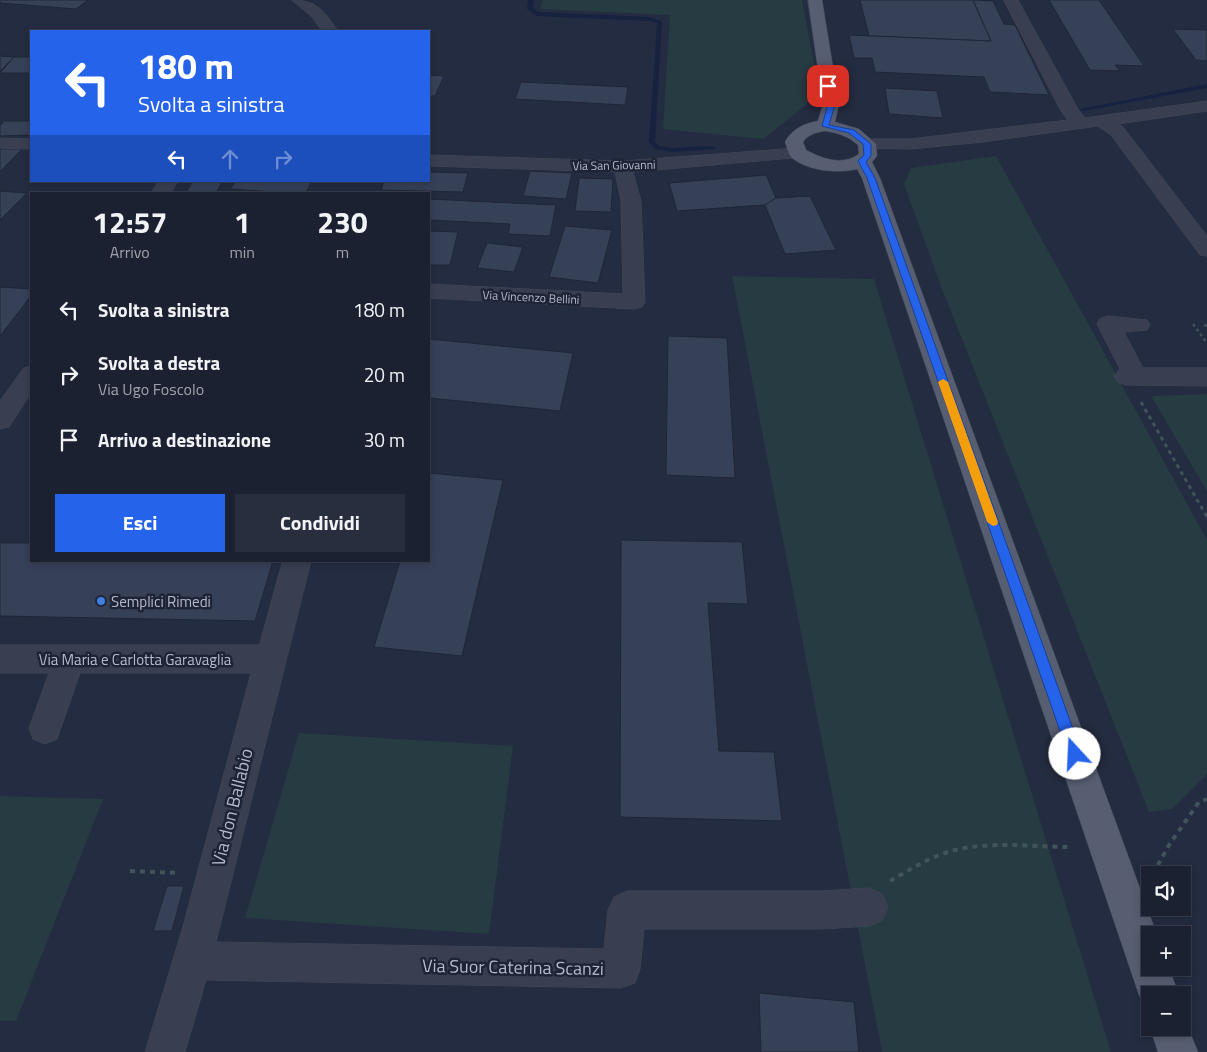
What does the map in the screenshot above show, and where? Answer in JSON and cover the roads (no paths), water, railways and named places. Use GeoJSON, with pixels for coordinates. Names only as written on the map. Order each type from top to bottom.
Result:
{"type":"FeatureCollection","features":[{"type":"Feature","properties":{"kind":"main road"},"geometry":{"type":"LineString","coordinates":[[815,0],[831,104],[825,126]]}},
{"type":"Feature","properties":{"kind":"main road"},"geometry":{"type":"LineString","coordinates":[[864,152],[839,167],[822,165],[798,153],[794,142],[797,136],[813,127],[825,126],[852,132],[864,152],[871,178],[1156,986]]}},
{"type":"Feature","properties":{"kind":"main road"},"geometry":{"type":"LineString","coordinates":[[1173,1036],[1178,1052]]}},
{"type":"Feature","properties":{"kind":"street"},"geometry":{"type":"LineString","coordinates":[[299,0],[317,14],[329,30]]}},
{"type":"Feature","properties":{"kind":"street"},"geometry":{"type":"LineString","coordinates":[[1011,0],[1070,111],[1080,123]]}},
{"type":"Feature","properties":{"kind":"street"},"geometry":{"type":"LineString","coordinates":[[864,152],[910,144],[1102,121],[1207,106]]}},
{"type":"Feature","properties":{"kind":"street"},"geometry":{"type":"LineString","coordinates":[[1102,121],[1117,131],[1207,250]]}},
{"type":"Feature","properties":{"kind":"street"},"geometry":{"type":"LineString","coordinates":[[0,143],[30,144]]}},
{"type":"Feature","properties":{"kind":"street","name":"Via San Giovanni"},"geometry":{"type":"LineString","coordinates":[[430,160],[623,166],[798,153]]}},
{"type":"Feature","properties":{"kind":"street","name":"Via Vincenzo Bellini"},"geometry":{"type":"LineString","coordinates":[[430,291],[634,302],[631,201],[623,166]]}},
{"type":"Feature","properties":{"kind":"street"},"geometry":{"type":"LineString","coordinates":[[1138,325],[1108,324],[1131,376],[1207,376]]}},
{"type":"Feature","properties":{"kind":"street"},"geometry":{"type":"LineString","coordinates":[[0,420],[30,377]]}},
{"type":"Feature","properties":{"kind":"street","name":"Via don Ballabio"},"geometry":{"type":"LineString","coordinates":[[165,1052],[194,962],[270,659],[297,562]]}},
{"type":"Feature","properties":{"kind":"street","name":"Via Maria e Carlotta Garavaglia"},"geometry":{"type":"LineString","coordinates":[[0,659],[270,659]]}},
{"type":"Feature","properties":{"kind":"street"},"geometry":{"type":"LineString","coordinates":[[45,728],[70,659]]}},
{"type":"Feature","properties":{"kind":"street","name":"Via Suor Caterina Scanzi"},"geometry":{"type":"LineString","coordinates":[[194,962],[621,969],[627,910],[821,910],[870,906]]}},
{"type":"Feature","properties":{"kind":"waterway"},"geometry":{"type":"LineString","coordinates":[[531,0],[530,9],[537,14],[650,19],[660,22],[652,142],[657,148],[672,150],[713,148]]}},
{"type":"Feature","properties":{"kind":"waterway"},"geometry":{"type":"LineString","coordinates":[[1078,110],[1207,86]]}},
{"type":"Feature","properties":{"kind":"place","name":"Semplici Rimedi"},"geometry":{"type":"Point","coordinates":[101,601]}}]}
